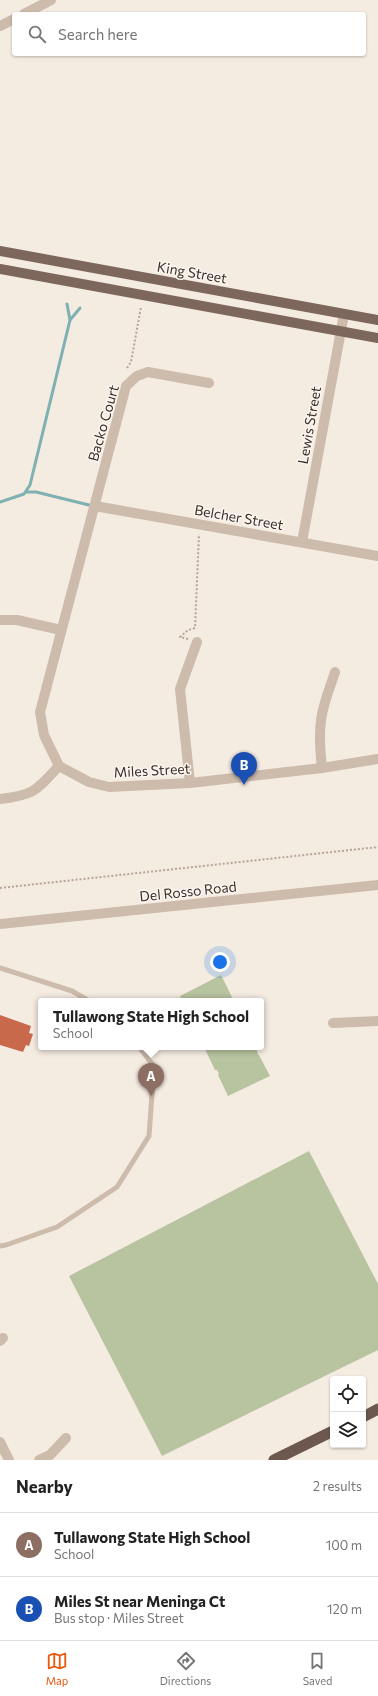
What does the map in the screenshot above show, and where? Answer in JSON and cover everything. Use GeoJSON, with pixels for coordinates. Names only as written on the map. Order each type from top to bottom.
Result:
{"type":"FeatureCollection","features":[{"type":"Feature","properties":{"kind":"highway"},"geometry":{"type":"LineString","coordinates":[[366,1416],[378,1410]]}},
{"type":"Feature","properties":{"kind":"highway"},"geometry":{"type":"LineString","coordinates":[[274,1460],[330,1432]]}},
{"type":"Feature","properties":{"kind":"main road","name":"King Street"},"geometry":{"type":"LineString","coordinates":[[0,251],[378,320]]}},
{"type":"Feature","properties":{"kind":"main road"},"geometry":{"type":"LineString","coordinates":[[0,269],[378,338]]}},
{"type":"Feature","properties":{"kind":"street"},"geometry":{"type":"LineString","coordinates":[[28,12],[52,0]]}},
{"type":"Feature","properties":{"kind":"street"},"geometry":{"type":"LineString","coordinates":[[0,26],[12,20]]}},
{"type":"Feature","properties":{"kind":"street","name":"Lewis Street"},"geometry":{"type":"LineString","coordinates":[[302,542],[344,314]]}},
{"type":"Feature","properties":{"kind":"street","name":"Backo Court"},"geometry":{"type":"LineString","coordinates":[[95,506],[126,386],[137,376],[148,372],[209,383]]}},
{"type":"Feature","properties":{"kind":"street"},"geometry":{"type":"LineString","coordinates":[[0,799],[24,796],[39,788],[59,766],[44,735],[40,712],[95,506]]}},
{"type":"Feature","properties":{"kind":"street","name":"Belcher Street"},"geometry":{"type":"LineString","coordinates":[[95,506],[378,556]]}},
{"type":"Feature","properties":{"kind":"street"},"geometry":{"type":"LineString","coordinates":[[0,620],[17,620],[61,630]]}},
{"type":"Feature","properties":{"kind":"street"},"geometry":{"type":"LineString","coordinates":[[190,782],[180,690],[197,642]]}},
{"type":"Feature","properties":{"kind":"street"},"geometry":{"type":"LineString","coordinates":[[322,768],[320,741],[321,721],[326,699],[335,672]]}},
{"type":"Feature","properties":{"kind":"street","name":"Miles Street"},"geometry":{"type":"LineString","coordinates":[[59,766],[89,782],[108,787],[190,782],[322,768],[378,759]]}},
{"type":"Feature","properties":{"kind":"street","name":"Del Rosso Road"},"geometry":{"type":"LineString","coordinates":[[0,924],[378,885]]}},
{"type":"Feature","properties":{"kind":"street"},"geometry":{"type":"LineString","coordinates":[[333,1023],[378,1021]]}},
{"type":"Feature","properties":{"kind":"street"},"geometry":{"type":"LineString","coordinates":[[39,1460],[50,1455],[66,1438]]}},
{"type":"Feature","properties":{"kind":"street"},"geometry":{"type":"LineString","coordinates":[[0,1442],[9,1460]]}},
{"type":"Feature","properties":{"kind":"lane"},"geometry":{"type":"LineString","coordinates":[[0,968],[72,990],[84,998]]}},
{"type":"Feature","properties":{"kind":"lane"},"geometry":{"type":"LineString","coordinates":[[0,1246],[57,1227],[117,1187],[150,1136],[154,1066],[141,1050]]}},
{"type":"Feature","properties":{"kind":"path"},"geometry":{"type":"LineString","coordinates":[[127,368],[131,362],[141,307]]}},
{"type":"Feature","properties":{"kind":"path"},"geometry":{"type":"LineString","coordinates":[[197,642],[180,637],[188,630],[195,628],[201,524]]}},
{"type":"Feature","properties":{"kind":"path"},"geometry":{"type":"LineString","coordinates":[[0,888],[378,847]]}},
{"type":"Feature","properties":{"kind":"green space"},"geometry":{"type":"Polygon","coordinates":[[[221,975],[232,997],[181,998],[180,996],[221,975]]]}},
{"type":"Feature","properties":{"kind":"green space"},"geometry":{"type":"Polygon","coordinates":[[[205,1050],[257,1050],[270,1076],[228,1096],[217,1070],[215,1070],[205,1050]]]}},
{"type":"Feature","properties":{"kind":"green space"},"geometry":{"type":"Polygon","coordinates":[[[309,1151],[378,1284],[378,1350],[162,1456],[69,1276],[309,1151]]]}},
{"type":"Feature","properties":{"kind":"building"},"geometry":{"type":"Polygon","coordinates":[[[0,1015],[31,1026],[29,1033],[33,1034],[29,1046],[26,1045],[23,1052],[0,1045],[0,1015]]]}},
{"type":"Feature","properties":{"kind":"waterway"},"geometry":{"type":"LineString","coordinates":[[0,502],[24,494],[30,485],[70,320],[67,304]]}},
{"type":"Feature","properties":{"kind":"waterway"},"geometry":{"type":"LineString","coordinates":[[70,320],[80,308]]}},
{"type":"Feature","properties":{"kind":"waterway"},"geometry":{"type":"LineString","coordinates":[[26,492],[36,492],[93,506]]}},
{"type":"Feature","properties":{"kind":"place","name":"Miles St near Meninga Ct"},"geometry":{"type":"Point","coordinates":[244,785]}},
{"type":"Feature","properties":{"kind":"place","name":"Tullawong State High School"},"geometry":{"type":"Point","coordinates":[151,1096]}}]}
